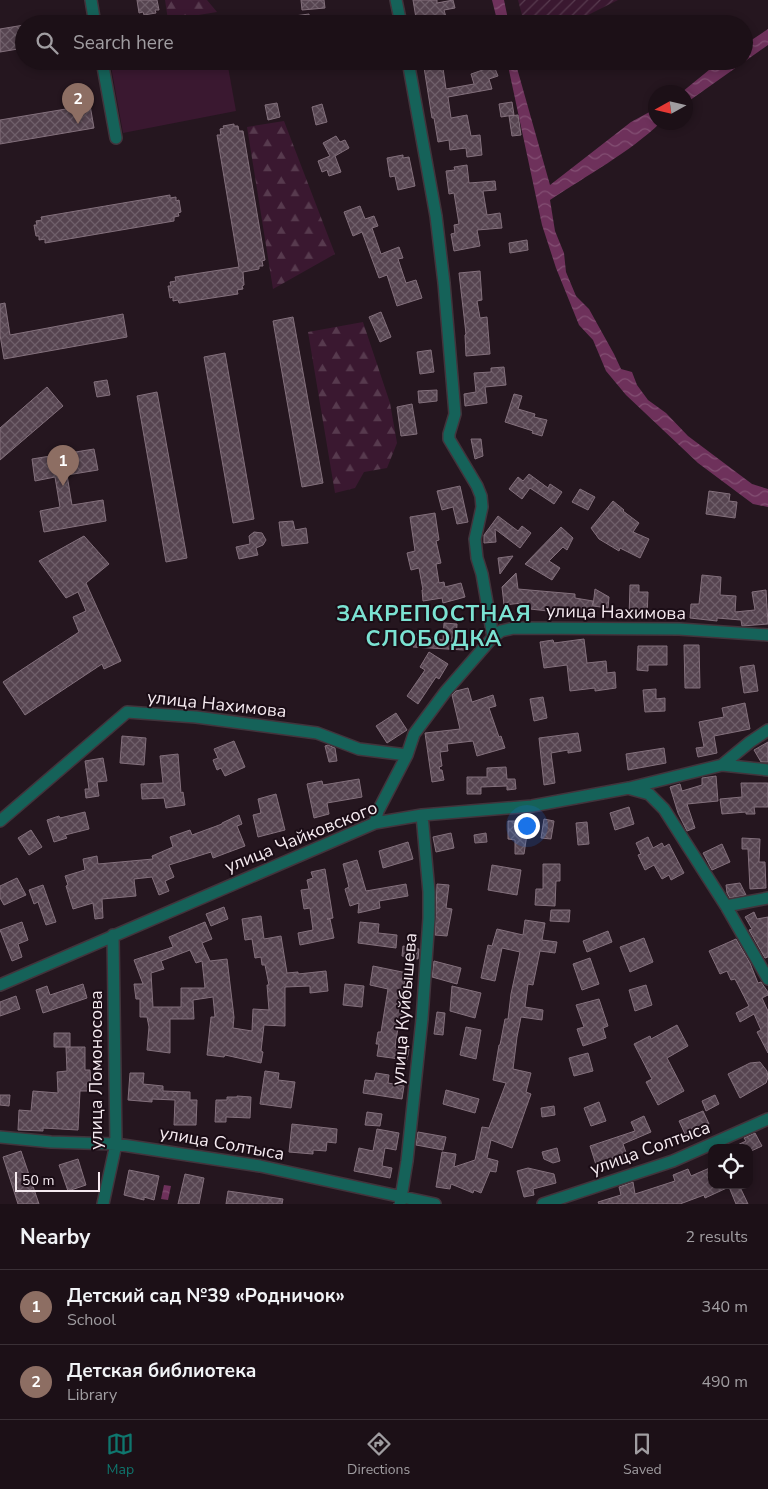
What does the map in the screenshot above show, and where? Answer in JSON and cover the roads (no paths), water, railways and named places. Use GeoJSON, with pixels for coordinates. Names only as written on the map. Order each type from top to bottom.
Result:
{"type":"FeatureCollection","features":[{"type":"Feature","properties":{"kind":"street"},"geometry":{"type":"LineString","coordinates":[[91,0],[94,15]]}},
{"type":"Feature","properties":{"kind":"street"},"geometry":{"type":"LineString","coordinates":[[396,0],[399,15]]}},
{"type":"Feature","properties":{"kind":"street"},"geometry":{"type":"LineString","coordinates":[[104,70],[116,138]]}},
{"type":"Feature","properties":{"kind":"street"},"geometry":{"type":"LineString","coordinates":[[410,70],[436,216],[444,283],[455,414],[448,434],[449,440],[478,486],[481,496],[482,507],[475,539],[493,637]]}},
{"type":"Feature","properties":{"kind":"street","name":"улица Нахимова"},"geometry":{"type":"LineString","coordinates":[[375,823],[378,811],[407,755],[414,734],[446,691],[493,637],[501,631],[514,628],[679,629],[768,635]]}},
{"type":"Feature","properties":{"kind":"street","name":"улица Нахимова"},"geometry":{"type":"LineString","coordinates":[[0,821],[127,712],[196,717],[316,733],[358,749],[407,755]]}},
{"type":"Feature","properties":{"kind":"street","name":"улица Чайковского"},"geometry":{"type":"LineString","coordinates":[[0,985],[375,823],[422,816],[532,806],[629,788],[722,765],[768,730]]}},
{"type":"Feature","properties":{"kind":"street"},"geometry":{"type":"LineString","coordinates":[[722,765],[768,770]]}},
{"type":"Feature","properties":{"kind":"street"},"geometry":{"type":"LineString","coordinates":[[629,788],[649,794],[664,809],[726,906],[768,979]]}},
{"type":"Feature","properties":{"kind":"street","name":"улица Куйбышева"},"geometry":{"type":"LineString","coordinates":[[400,1201],[407,1161],[422,1019],[429,918],[429,892],[422,816]]}},
{"type":"Feature","properties":{"kind":"street"},"geometry":{"type":"LineString","coordinates":[[726,906],[768,898]]}},
{"type":"Feature","properties":{"kind":"street","name":"улица Ломоносова"},"geometry":{"type":"LineString","coordinates":[[103,1204],[116,1144],[113,935]]}},
{"type":"Feature","properties":{"kind":"street","name":"улица Солтыса"},"geometry":{"type":"LineString","coordinates":[[543,1204],[673,1162],[768,1119]]}},
{"type":"Feature","properties":{"kind":"street","name":"улица Солтыса"},"geometry":{"type":"LineString","coordinates":[[0,1137],[51,1142],[116,1144],[260,1166],[400,1201],[435,1204]]}},
{"type":"Feature","properties":{"kind":"water"},"geometry":{"type":"Polygon","coordinates":[[[492,0],[504,0],[507,15],[496,15],[492,0]]]}},
{"type":"Feature","properties":{"kind":"water"},"geometry":{"type":"Polygon","coordinates":[[[768,29],[768,45],[753,56],[753,39],[768,29]]]}},
{"type":"Feature","properties":{"kind":"water"},"geometry":{"type":"Polygon","coordinates":[[[509,70],[518,70],[550,185],[631,122],[648,113],[648,130],[652,130],[648,134],[622,154],[550,200],[555,231],[564,253],[566,272],[576,296],[589,309],[621,369],[632,372],[637,385],[648,400],[666,413],[688,436],[752,484],[768,489],[768,507],[753,504],[698,463],[626,395],[606,371],[593,340],[579,325],[556,268],[542,225],[509,70]]]}},
{"type":"Feature","properties":{"kind":"water"},"geometry":{"type":"Polygon","coordinates":[[[709,70],[733,70],[693,98],[693,85],[691,85],[709,70]]]}},
{"type":"Feature","properties":{"kind":"water"},"geometry":{"type":"Polygon","coordinates":[[[164,1185],[171,1186],[168,1200],[161,1199],[164,1185]]]}},
{"type":"Feature","properties":{"kind":"place","name":"Детская библиотека"},"geometry":{"type":"Point","coordinates":[78,124]}},
{"type":"Feature","properties":{"kind":"place","name":"Детский сад №39 «Родничок»"},"geometry":{"type":"Point","coordinates":[63,486]}},
{"type":"Feature","properties":{"kind":"district","name":"ЗАКРЕПОСТНАЯ СЛОБОДКА"},"geometry":{"type":"Point","coordinates":[434,626]}}]}
